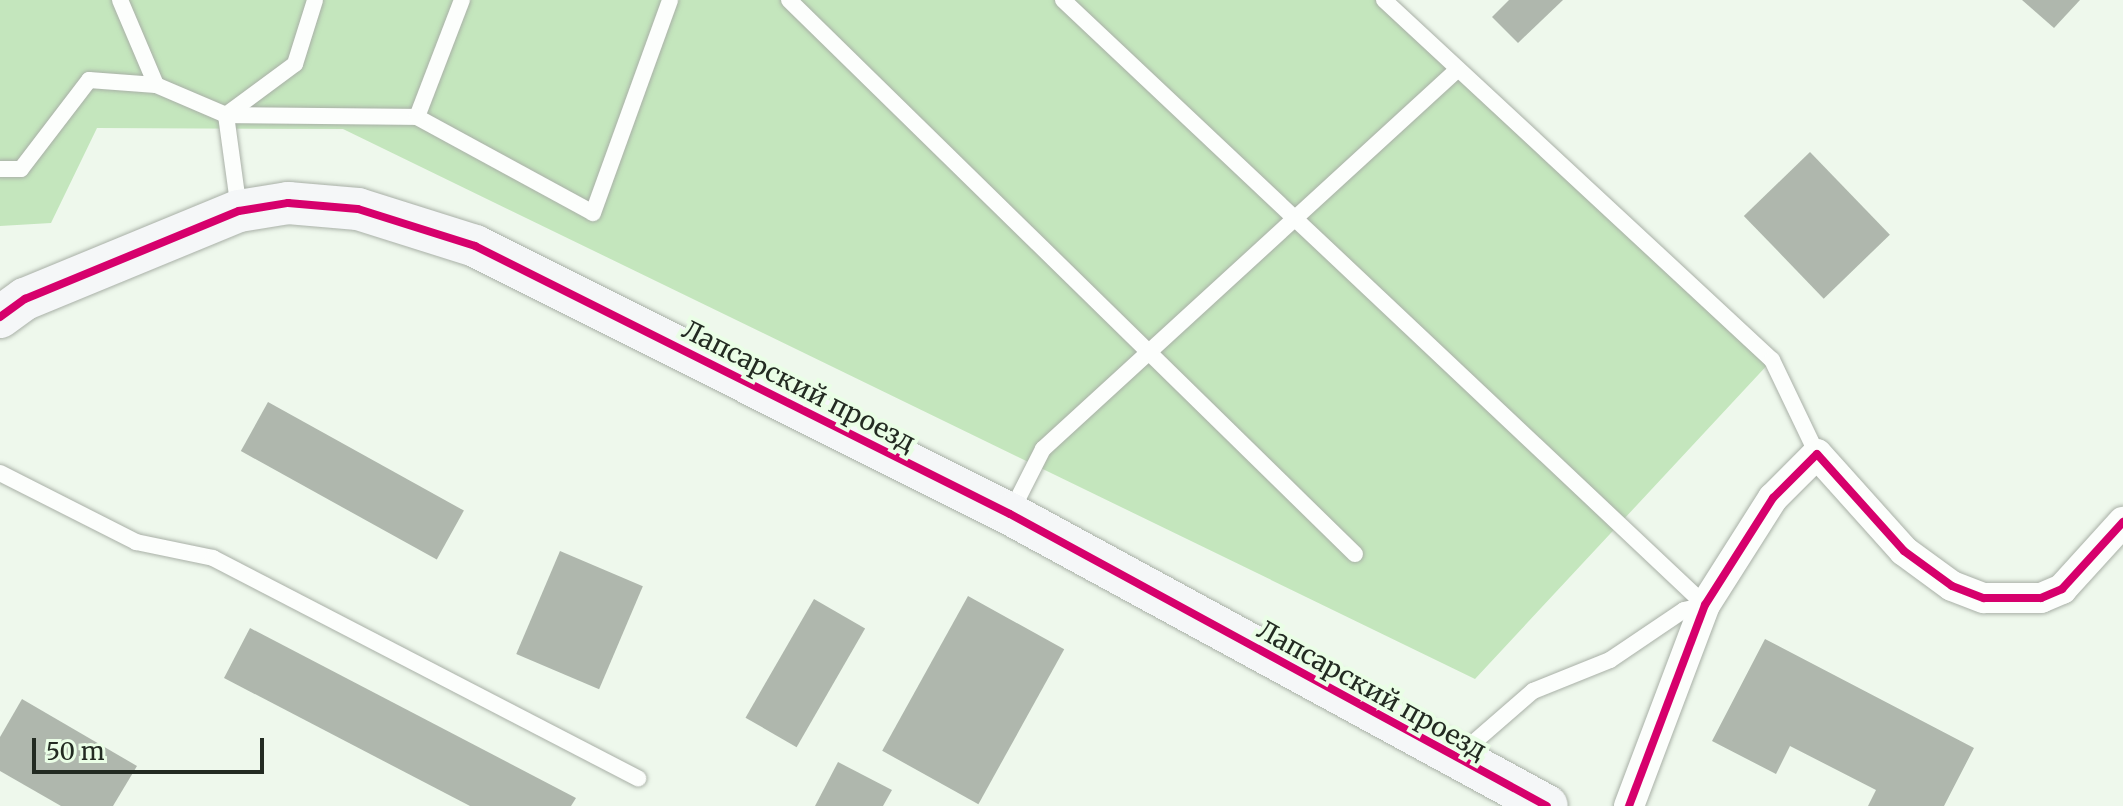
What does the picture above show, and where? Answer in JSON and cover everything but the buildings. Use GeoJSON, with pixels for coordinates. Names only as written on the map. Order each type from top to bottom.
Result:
{"type":"FeatureCollection","features":[{"type":"Feature","properties":{"kind":"street","name":"Лапсарский проезд"},"geometry":{"type":"LineString","coordinates":[[0,317],[25,299],[239,211],[288,203],[358,209],[475,246],[1010,514],[1546,806]]}},
{"type":"Feature","properties":{"kind":"street"},"geometry":{"type":"LineString","coordinates":[[1629,806],[1705,605],[1773,498],[1817,454],[1904,551],[1952,586],[1984,598],[2041,598],[2062,589],[2123,522]]}},
{"type":"Feature","properties":{"kind":"lane"},"geometry":{"type":"LineString","coordinates":[[120,0],[156,85]]}},
{"type":"Feature","properties":{"kind":"lane"},"geometry":{"type":"LineString","coordinates":[[226,115],[295,64],[315,0]]}},
{"type":"Feature","properties":{"kind":"lane"},"geometry":{"type":"LineString","coordinates":[[417,117],[462,0]]}},
{"type":"Feature","properties":{"kind":"lane"},"geometry":{"type":"LineString","coordinates":[[0,169],[21,169],[89,80],[156,85],[226,115],[417,117],[593,213],[670,0]]}},
{"type":"Feature","properties":{"kind":"lane"},"geometry":{"type":"LineString","coordinates":[[789,0],[1144,351],[1355,554]]}},
{"type":"Feature","properties":{"kind":"lane"},"geometry":{"type":"LineString","coordinates":[[1063,0],[1296,223],[1705,605]]}},
{"type":"Feature","properties":{"kind":"lane"},"geometry":{"type":"LineString","coordinates":[[1384,0],[1772,360],[1817,454]]}},
{"type":"Feature","properties":{"kind":"lane"},"geometry":{"type":"LineString","coordinates":[[1010,514],[1043,449],[1144,351],[1296,223],[1457,70]]}},
{"type":"Feature","properties":{"kind":"lane"},"geometry":{"type":"LineString","coordinates":[[226,115],[239,211]]}},
{"type":"Feature","properties":{"kind":"lane"},"geometry":{"type":"LineString","coordinates":[[0,473],[136,542],[213,558],[638,778]]}},
{"type":"Feature","properties":{"kind":"lane"},"geometry":{"type":"LineString","coordinates":[[1455,759],[1533,691],[1610,660],[1684,610],[1705,605]]}},
{"type":"Feature","properties":{"kind":"green space"},"geometry":{"type":"Polygon","coordinates":[[[0,0],[1384,0],[1772,360],[1475,679],[343,129],[97,128],[51,223],[0,226],[0,0]]]}},
{"type":"Feature","properties":{"kind":"cycle path"},"geometry":{"type":"LineString","coordinates":[[0,317],[25,299],[239,211],[288,203],[358,209],[475,246],[1010,514],[1547,806]]}},
{"type":"Feature","properties":{"kind":"cycle path"},"geometry":{"type":"LineString","coordinates":[[1629,806],[1705,605],[1773,498],[1817,454],[1904,551],[1952,586],[1984,598],[2041,598],[2062,589],[2123,522]]}}]}
